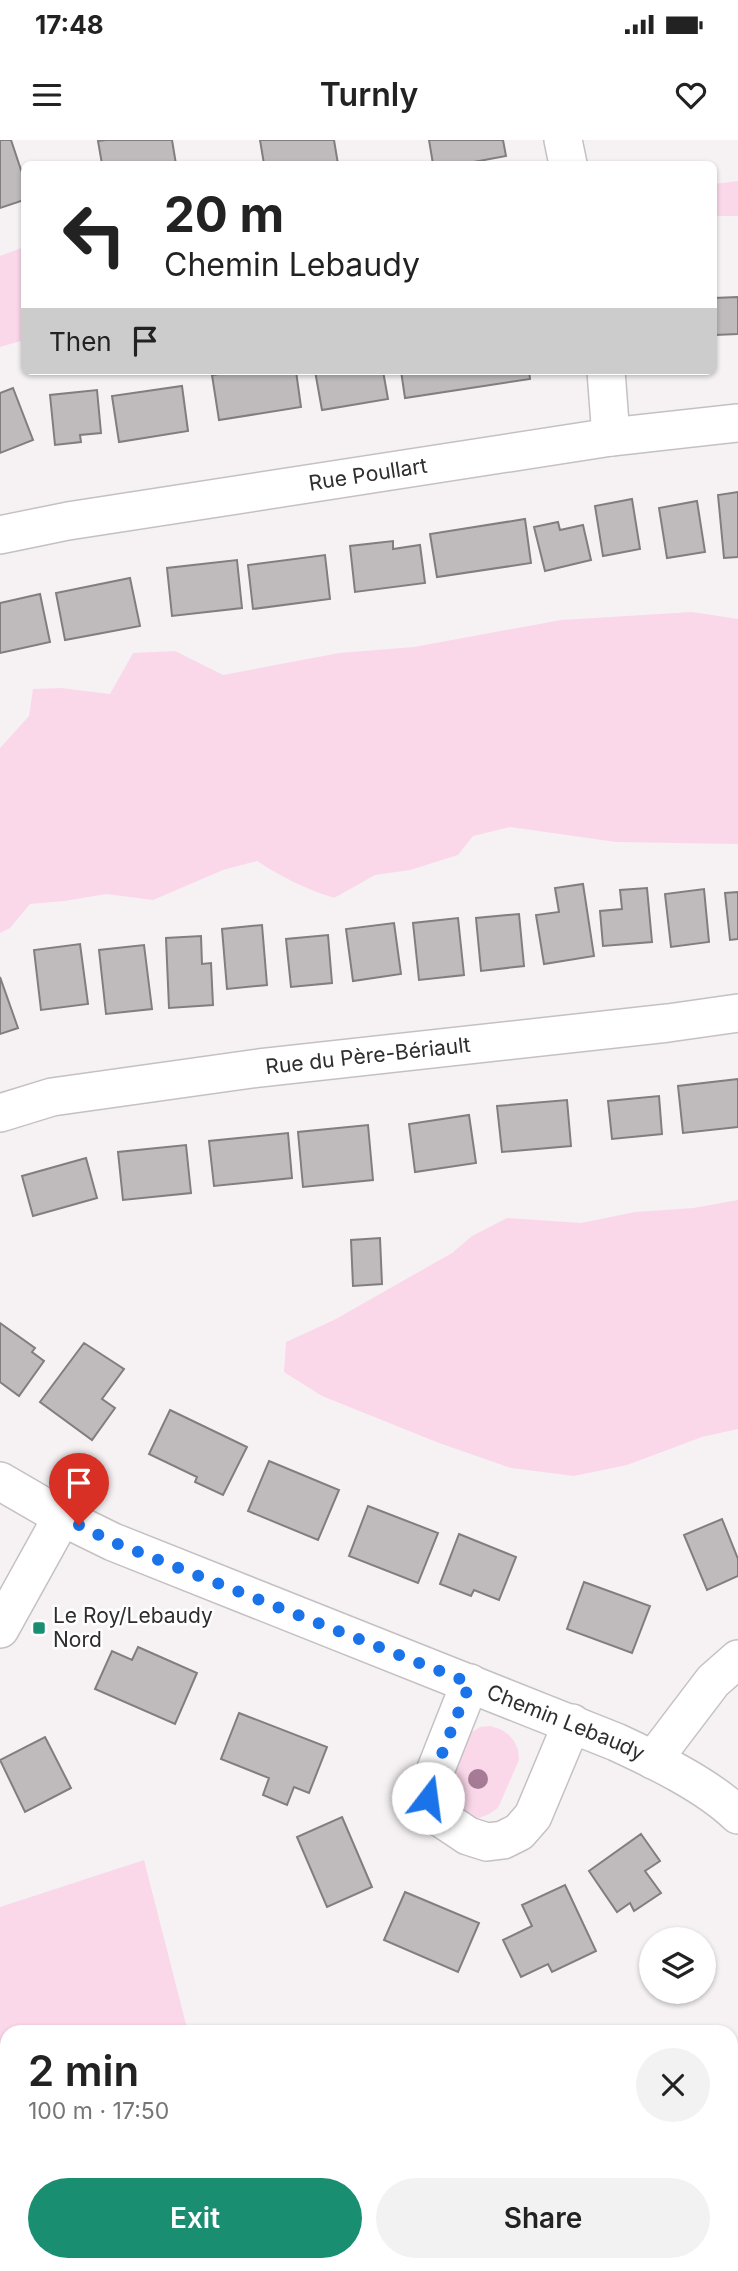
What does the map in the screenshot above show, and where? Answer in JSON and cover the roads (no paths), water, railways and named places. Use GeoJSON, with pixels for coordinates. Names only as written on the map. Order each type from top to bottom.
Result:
{"type":"FeatureCollection","features":[{"type":"Feature","properties":{"kind":"street"},"geometry":{"type":"LineString","coordinates":[[563,140],[567,161]]}},
{"type":"Feature","properties":{"kind":"street"},"geometry":{"type":"LineString","coordinates":[[606,375],[611,437]]}},
{"type":"Feature","properties":{"kind":"street","name":"Rue Poullart"},"geometry":{"type":"LineString","coordinates":[[0,535],[68,521],[611,437],[738,423]]}},
{"type":"Feature","properties":{"kind":"street","name":"Rue du Père-Bériault"},"geometry":{"type":"LineString","coordinates":[[0,1113],[52,1097],[231,1072],[738,1013]]}},
{"type":"Feature","properties":{"kind":"street","name":"Chemin Lebaudy"},"geometry":{"type":"LineString","coordinates":[[0,1481],[62,1517],[113,1542],[572,1723],[653,1760],[691,1782],[738,1815]]}},
{"type":"Feature","properties":{"kind":"street"},"geometry":{"type":"LineString","coordinates":[[0,1629],[62,1517]]}},
{"type":"Feature","properties":{"kind":"street"},"geometry":{"type":"LineString","coordinates":[[653,1760],[713,1681],[738,1659]]}},
{"type":"Feature","properties":{"kind":"street"},"geometry":{"type":"LineString","coordinates":[[470,1683],[432,1779],[428,1798],[435,1814],[468,1836],[487,1842],[503,1840],[519,1832],[533,1816],[572,1723]]}},
{"type":"Feature","properties":{"kind":"place","name":"Le Roy/Lebaudy Nord"},"geometry":{"type":"Point","coordinates":[39,1628]}}]}
